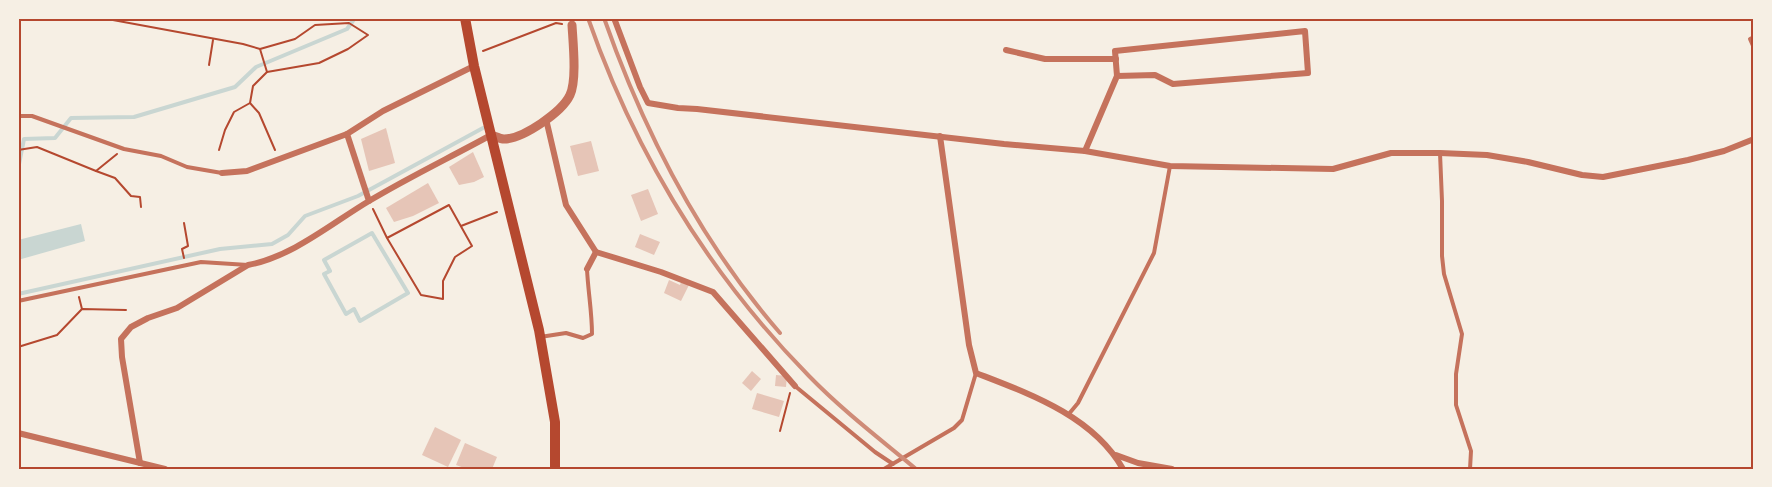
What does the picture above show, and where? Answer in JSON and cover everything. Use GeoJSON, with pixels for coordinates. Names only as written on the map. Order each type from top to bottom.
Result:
{"type":"FeatureCollection","features":[{"type":"Feature","properties":{"kind":"main road"},"geometry":{"type":"LineString","coordinates":[[465,18],[473,60],[540,337],[555,422],[555,469]]}},
{"type":"Feature","properties":{"kind":"street"},"geometry":{"type":"LineString","coordinates":[[614,18],[648,103],[1004,144],[1085,151],[1170,166],[1333,170],[1391,153],[1440,153],[1487,155],[1528,162],[1582,176],[1603,177],[1724,151],[1754,139]]}},
{"type":"Feature","properties":{"kind":"street"},"geometry":{"type":"LineString","coordinates":[[140,463],[122,357],[121,339],[131,327],[148,318],[177,308],[248,265],[257,264],[303,242],[329,228],[368,198],[491,135],[504,140],[526,132],[546,119],[561,107],[569,96],[573,84],[572,25]]}},
{"type":"Feature","properties":{"kind":"street"},"geometry":{"type":"LineString","coordinates":[[1085,151],[1118,76],[1115,51],[1305,31],[1308,73],[1173,84],[1155,75],[1118,76]]}},
{"type":"Feature","properties":{"kind":"street"},"geometry":{"type":"LineString","coordinates":[[1006,50],[1045,59],[1116,59]]}},
{"type":"Feature","properties":{"kind":"street"},"geometry":{"type":"LineString","coordinates":[[222,173],[247,171],[347,134],[382,111],[473,60]]}},
{"type":"Feature","properties":{"kind":"street"},"geometry":{"type":"LineString","coordinates":[[546,119],[566,205],[596,252],[661,272],[713,292],[795,386]]}},
{"type":"Feature","properties":{"kind":"street"},"geometry":{"type":"LineString","coordinates":[[347,134],[368,198]]}},
{"type":"Feature","properties":{"kind":"street"},"geometry":{"type":"LineString","coordinates":[[940,136],[969,345],[976,373],[1035,396],[1068,415],[1115,455],[1123,469]]}},
{"type":"Feature","properties":{"kind":"street"},"geometry":{"type":"LineString","coordinates":[[587,268],[596,252]]}},
{"type":"Feature","properties":{"kind":"street"},"geometry":{"type":"LineString","coordinates":[[18,433],[165,469]]}},
{"type":"Feature","properties":{"kind":"street"},"geometry":{"type":"LineString","coordinates":[[1115,455],[1138,463],[1172,469]]}},
{"type":"Feature","properties":{"kind":"lane"},"geometry":{"type":"LineString","coordinates":[[1754,38],[1750,39],[1754,48]]}},
{"type":"Feature","properties":{"kind":"lane"},"geometry":{"type":"LineString","coordinates":[[18,116],[32,116],[124,148],[161,156],[187,167],[222,173]]}},
{"type":"Feature","properties":{"kind":"lane"},"geometry":{"type":"LineString","coordinates":[[1440,153],[1444,274],[1462,334],[1456,374],[1456,405],[1471,451],[1470,469]]}},
{"type":"Feature","properties":{"kind":"lane"},"geometry":{"type":"LineString","coordinates":[[1068,415],[1078,403],[1154,253],[1170,166]]}},
{"type":"Feature","properties":{"kind":"lane"},"geometry":{"type":"LineString","coordinates":[[18,301],[201,262],[248,265]]}},
{"type":"Feature","properties":{"kind":"lane"},"geometry":{"type":"LineString","coordinates":[[540,337],[566,333],[583,338],[592,334],[592,308],[587,268]]}},
{"type":"Feature","properties":{"kind":"lane"},"geometry":{"type":"LineString","coordinates":[[884,469],[954,428],[962,420],[976,373]]}},
{"type":"Feature","properties":{"kind":"lane"},"geometry":{"type":"LineString","coordinates":[[795,386],[894,465]]}},
{"type":"Feature","properties":{"kind":"path"},"geometry":{"type":"LineString","coordinates":[[102,18],[260,49],[295,39],[315,25],[349,23],[368,35],[348,49],[319,63],[266,71],[253,86],[250,104]]}},
{"type":"Feature","properties":{"kind":"path"},"geometry":{"type":"LineString","coordinates":[[473,60],[556,23],[572,25]]}},
{"type":"Feature","properties":{"kind":"path"},"geometry":{"type":"LineString","coordinates":[[209,65],[213,40]]}},
{"type":"Feature","properties":{"kind":"path"},"geometry":{"type":"LineString","coordinates":[[260,49],[266,71]]}},
{"type":"Feature","properties":{"kind":"path"},"geometry":{"type":"LineString","coordinates":[[219,150],[234,112],[250,104]]}},
{"type":"Feature","properties":{"kind":"path"},"geometry":{"type":"LineString","coordinates":[[250,104],[259,113],[278,159]]}},
{"type":"Feature","properties":{"kind":"path"},"geometry":{"type":"LineString","coordinates":[[18,150],[38,147],[115,178],[130,196],[140,197],[141,207]]}},
{"type":"Feature","properties":{"kind":"path"},"geometry":{"type":"LineString","coordinates":[[96,171],[124,148]]}},
{"type":"Feature","properties":{"kind":"path"},"geometry":{"type":"LineString","coordinates":[[368,198],[387,238],[421,295],[443,299],[443,281],[455,257],[472,246],[449,205],[387,238]]}},
{"type":"Feature","properties":{"kind":"path"},"geometry":{"type":"LineString","coordinates":[[461,226],[509,208]]}},
{"type":"Feature","properties":{"kind":"path"},"geometry":{"type":"LineString","coordinates":[[182,252],[182,249],[188,246],[184,223]]}},
{"type":"Feature","properties":{"kind":"path"},"geometry":{"type":"LineString","coordinates":[[76,288],[82,309]]}},
{"type":"Feature","properties":{"kind":"path"},"geometry":{"type":"LineString","coordinates":[[18,347],[57,335],[82,309],[126,310]]}},
{"type":"Feature","properties":{"kind":"path"},"geometry":{"type":"LineString","coordinates":[[780,431],[789,394],[795,386]]}},
{"type":"Feature","properties":{"kind":"shaded area"},"geometry":{"type":"Polygon","coordinates":[[[81,224],[85,241],[18,260],[18,240],[81,224]]]}},
{"type":"Feature","properties":{"kind":"building"},"geometry":{"type":"Polygon","coordinates":[[[386,128],[395,163],[369,171],[361,139],[386,128]]]}},
{"type":"Feature","properties":{"kind":"building"},"geometry":{"type":"Polygon","coordinates":[[[591,141],[599,171],[578,176],[570,146],[591,141]]]}},
{"type":"Feature","properties":{"kind":"building"},"geometry":{"type":"Polygon","coordinates":[[[473,152],[484,177],[459,185],[449,167],[473,152]]]}},
{"type":"Feature","properties":{"kind":"building"},"geometry":{"type":"Polygon","coordinates":[[[428,183],[439,203],[413,216],[394,222],[386,208],[428,183]]]}},
{"type":"Feature","properties":{"kind":"building"},"geometry":{"type":"Polygon","coordinates":[[[648,189],[658,214],[641,221],[631,195],[648,189]]]}},
{"type":"Feature","properties":{"kind":"building"},"geometry":{"type":"Polygon","coordinates":[[[640,234],[660,242],[654,255],[635,247],[640,234]]]}},
{"type":"Feature","properties":{"kind":"building"},"geometry":{"type":"Polygon","coordinates":[[[669,280],[680,285],[681,282],[689,285],[681,301],[664,293],[669,280]]]}},
{"type":"Feature","properties":{"kind":"building"},"geometry":{"type":"Polygon","coordinates":[[[752,371],[761,379],[751,391],[742,383],[752,371]]]}},
{"type":"Feature","properties":{"kind":"building"},"geometry":{"type":"Polygon","coordinates":[[[776,375],[787,376],[786,387],[775,386],[776,375]]]}},
{"type":"Feature","properties":{"kind":"building"},"geometry":{"type":"Polygon","coordinates":[[[757,393],[784,401],[779,417],[752,409],[757,393]]]}},
{"type":"Feature","properties":{"kind":"building"},"geometry":{"type":"Polygon","coordinates":[[[435,427],[461,440],[448,467],[422,455],[435,427]]]}},
{"type":"Feature","properties":{"kind":"building"},"geometry":{"type":"Polygon","coordinates":[[[465,443],[497,457],[492,469],[467,469],[456,465],[465,443]]]}},
{"type":"Feature","properties":{"kind":"waterway"},"geometry":{"type":"LineString","coordinates":[[18,169],[24,139],[55,138],[71,118],[134,117],[235,87],[256,67],[347,29],[355,18]]}},
{"type":"Feature","properties":{"kind":"waterway"},"geometry":{"type":"LineString","coordinates":[[18,294],[220,249],[272,244],[288,235],[305,216],[358,196],[483,128]]}},
{"type":"Feature","properties":{"kind":"waterway"},"geometry":{"type":"LineString","coordinates":[[372,233],[408,293],[360,321],[354,309],[346,314],[324,274],[330,271],[324,260],[372,233]]}},
{"type":"Feature","properties":{"kind":"railway"},"geometry":{"type":"LineString","coordinates":[[588,18],[628,117],[652,164],[679,209],[739,296],[773,337],[822,389],[916,469]]}},
{"type":"Feature","properties":{"kind":"railway"},"geometry":{"type":"LineString","coordinates":[[604,18],[637,102],[677,184],[724,261],[780,333]]}}]}
